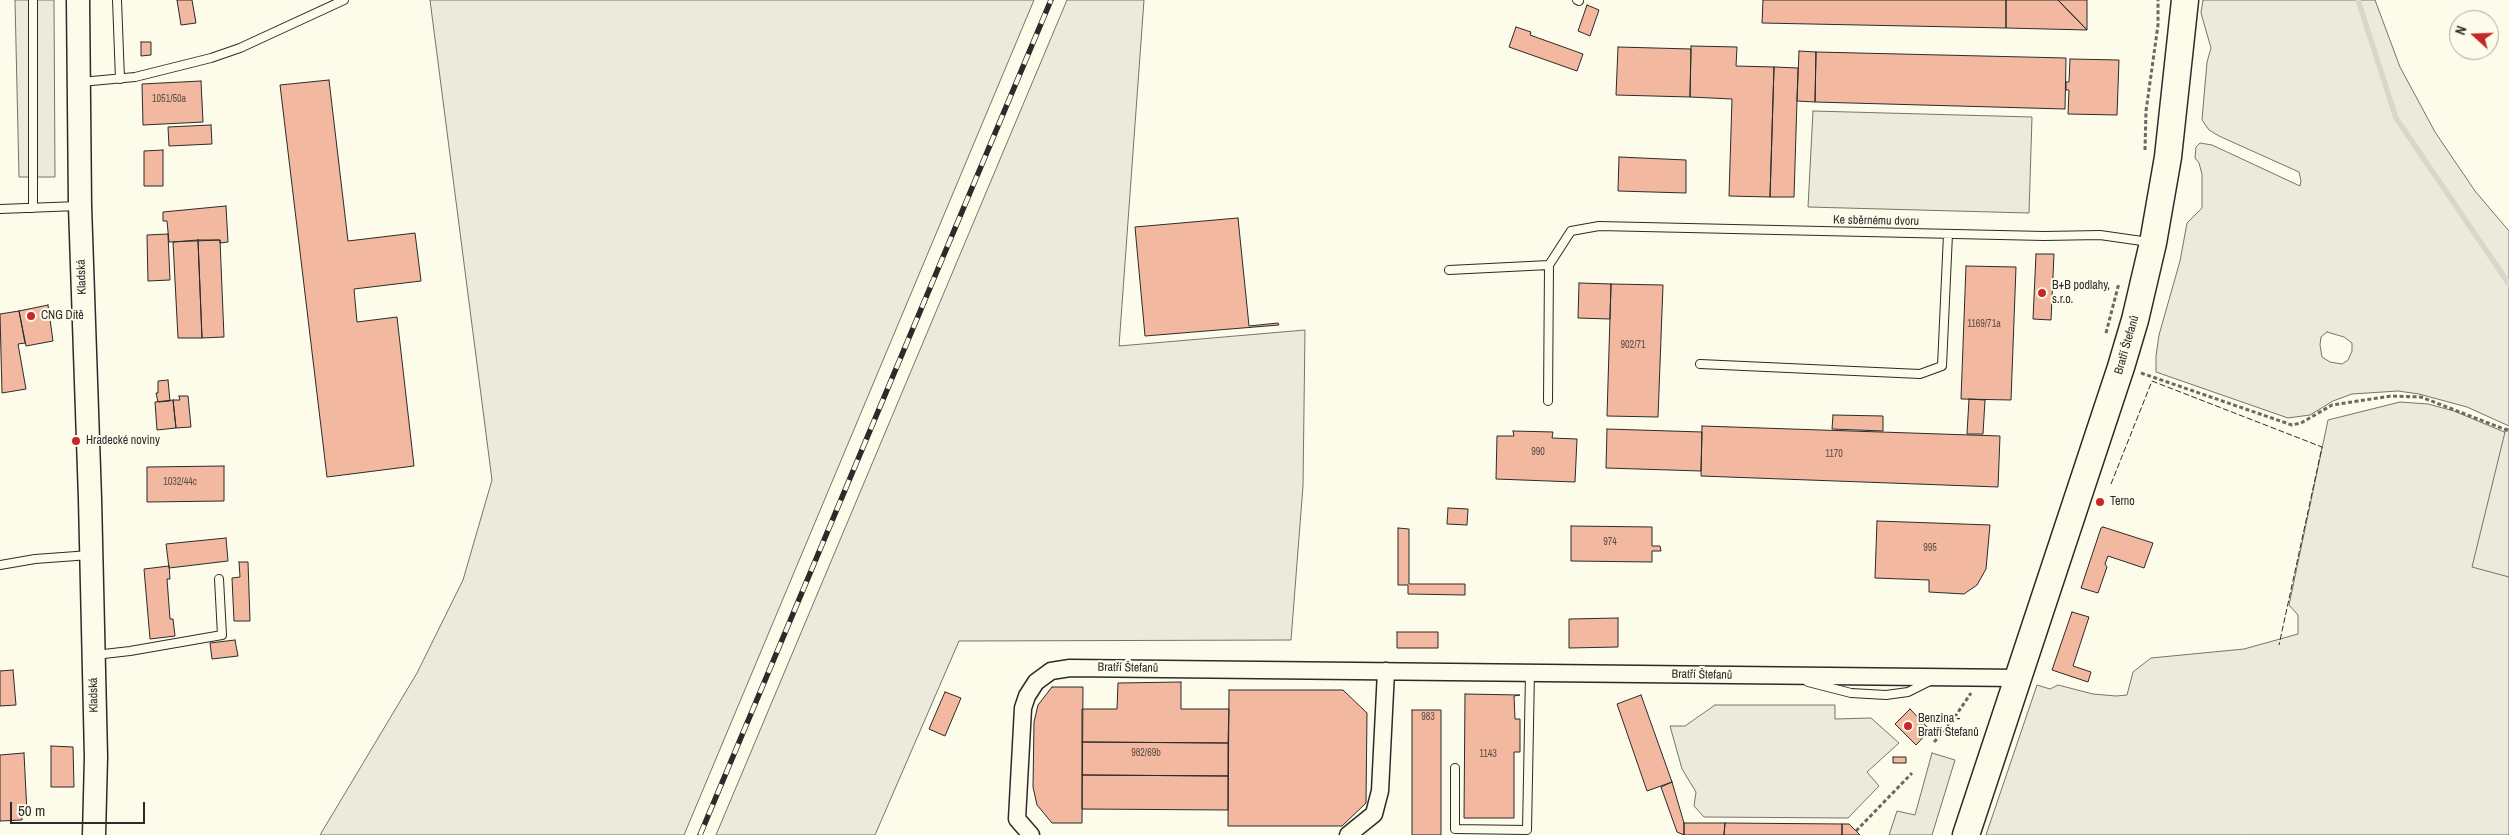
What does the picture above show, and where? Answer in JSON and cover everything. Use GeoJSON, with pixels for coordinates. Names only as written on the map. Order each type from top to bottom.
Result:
{"type":"FeatureCollection","features":[{"type":"Feature","properties":{"kind":"main road","name":"Kladská"},"geometry":{"type":"LineString","coordinates":[[78,0],[80,206],[93,655],[94,835]]}},
{"type":"Feature","properties":{"kind":"main road","name":"Bratří Štefanů"},"geometry":{"type":"LineString","coordinates":[[1966,835],[2121,367],[2153,243],[2168,157],[2185,0]]}},
{"type":"Feature","properties":{"kind":"street","name":"Bratří Štefanů"},"geometry":{"type":"LineString","coordinates":[[1031,835],[1017,819],[1023,708],[1027,696],[1036,682],[1051,672],[1070,668],[2018,678]]}},
{"type":"Feature","properties":{"kind":"street"},"geometry":{"type":"LineString","coordinates":[[1351,834],[1374,814],[1380,791],[1386,671]]}},
{"type":"Feature","properties":{"kind":"lane"},"geometry":{"type":"LineString","coordinates":[[33,0],[33,208]]}},
{"type":"Feature","properties":{"kind":"lane"},"geometry":{"type":"LineString","coordinates":[[117,0],[120,79]]}},
{"type":"Feature","properties":{"kind":"lane"},"geometry":{"type":"LineString","coordinates":[[79,82],[120,79],[211,58],[240,48],[344,0]]}},
{"type":"Feature","properties":{"kind":"lane"},"geometry":{"type":"LineString","coordinates":[[0,209],[80,206]]}},
{"type":"Feature","properties":{"kind":"lane","name":"Ke sběrnému dvoru"},"geometry":{"type":"LineString","coordinates":[[1549,265],[1571,231],[1599,226],[1948,234],[2100,235],[2153,243]]}},
{"type":"Feature","properties":{"kind":"lane"},"geometry":{"type":"LineString","coordinates":[[1700,364],[1920,374],[1942,366],[1948,234]]}},
{"type":"Feature","properties":{"kind":"lane"},"geometry":{"type":"LineString","coordinates":[[1449,270],[1549,265],[1548,401]]}},
{"type":"Feature","properties":{"kind":"lane"},"geometry":{"type":"LineString","coordinates":[[0,565],[34,559],[91,555]]}},
{"type":"Feature","properties":{"kind":"lane"},"geometry":{"type":"LineString","coordinates":[[93,655],[130,652],[222,635],[219,579]]}},
{"type":"Feature","properties":{"kind":"lane"},"geometry":{"type":"LineString","coordinates":[[1455,768],[1455,829],[1527,830],[1530,673]]}},
{"type":"Feature","properties":{"kind":"path"},"geometry":{"type":"LineString","coordinates":[[2145,156],[2146,111],[2158,26],[2158,0]]}},
{"type":"Feature","properties":{"kind":"path"},"geometry":{"type":"LineString","coordinates":[[2106,333],[2120,278]]}},
{"type":"Feature","properties":{"kind":"path"},"geometry":{"type":"LineString","coordinates":[[2121,367],[2292,425],[2301,423],[2332,405],[2392,396],[2421,397],[2509,431]]}},
{"type":"Feature","properties":{"kind":"path"},"geometry":{"type":"LineString","coordinates":[[1934,742],[1946,730],[1970,694],[1974,678]]}},
{"type":"Feature","properties":{"kind":"path"},"geometry":{"type":"LineString","coordinates":[[1856,831],[1912,773]]}},
{"type":"Feature","properties":{"kind":"shaded area"},"geometry":{"type":"Polygon","coordinates":[[[15,0],[54,0],[55,177],[19,177],[15,0]]]}},
{"type":"Feature","properties":{"kind":"shaded area"},"geometry":{"type":"Polygon","coordinates":[[[430,0],[1034,0],[684,835],[320,835],[417,673],[463,580],[492,480],[430,0]]]}},
{"type":"Feature","properties":{"kind":"shaded area"},"geometry":{"type":"Polygon","coordinates":[[[1067,0],[1144,0],[1119,346],[1305,330],[1303,486],[1291,640],[959,641],[875,835],[716,835],[1067,0]]]}},
{"type":"Feature","properties":{"kind":"shaded area"},"geometry":{"type":"Polygon","coordinates":[[[2203,0],[2375,0],[2400,67],[2435,132],[2475,191],[2509,231],[2509,426],[2467,407],[2419,394],[2398,391],[2352,394],[2333,401],[2310,415],[2288,418],[2156,372],[2159,335],[2180,261],[2187,223],[2202,208],[2202,174],[2199,163],[2195,158],[2196,147],[2200,143],[2212,145],[2300,186],[2301,181],[2299,172],[2219,136],[2209,130],[2202,120],[2207,62],[2211,48],[2201,13],[2203,0]],[[2327,332],[2321,337],[2322,357],[2330,362],[2342,364],[2348,360],[2352,351],[2352,343],[2344,337],[2327,332]]]}},
{"type":"Feature","properties":{"kind":"shaded area"},"geometry":{"type":"Polygon","coordinates":[[[1813,111],[2032,117],[2029,213],[1808,207],[1813,111]]]}},
{"type":"Feature","properties":{"kind":"shaded area"},"geometry":{"type":"Polygon","coordinates":[[[2400,402],[2428,404],[2454,411],[2509,434],[2509,835],[1986,835],[2037,685],[2050,689],[2058,685],[2093,694],[2127,695],[2133,672],[2151,658],[2244,649],[2298,634],[2298,615],[2289,605],[2328,420],[2400,402]]]}},
{"type":"Feature","properties":{"kind":"shaded area"},"geometry":{"type":"Polygon","coordinates":[[[2506,428],[2509,429],[2509,577],[2472,567],[2506,428]]]}},
{"type":"Feature","properties":{"kind":"shaded area"},"geometry":{"type":"Polygon","coordinates":[[[1715,705],[1835,705],[1835,719],[1871,718],[1899,743],[1867,772],[1879,786],[1848,818],[1704,817],[1694,806],[1696,792],[1682,769],[1670,726],[1685,726],[1715,705]]]}},
{"type":"Feature","properties":{"kind":"shaded area"},"geometry":{"type":"Polygon","coordinates":[[[1932,753],[1955,760],[1932,835],[1889,835],[1897,811],[1915,815],[1932,753]]]}},
{"type":"Feature","properties":{"kind":"building"},"geometry":{"type":"Polygon","coordinates":[[[177,0],[192,0],[196,23],[181,25],[177,0]]]}},
{"type":"Feature","properties":{"kind":"building"},"geometry":{"type":"Polygon","coordinates":[[[1763,0],[2006,0],[2006,28],[1762,23],[1763,0]]]}},
{"type":"Feature","properties":{"kind":"building"},"geometry":{"type":"Polygon","coordinates":[[[2006,0],[2058,0],[2087,30],[2006,28],[2006,0]]]}},
{"type":"Feature","properties":{"kind":"building"},"geometry":{"type":"Polygon","coordinates":[[[2058,0],[2087,0],[2087,30],[2058,0]]]}},
{"type":"Feature","properties":{"kind":"building"},"geometry":{"type":"Polygon","coordinates":[[[1587,5],[1599,10],[1590,36],[1578,31],[1587,5]]]}},
{"type":"Feature","properties":{"kind":"building"},"geometry":{"type":"Polygon","coordinates":[[[1516,27],[1531,32],[1530,35],[1583,54],[1577,71],[1509,47],[1516,27]]]}},
{"type":"Feature","properties":{"kind":"building"},"geometry":{"type":"Polygon","coordinates":[[[141,42],[151,42],[151,55],[141,56],[141,42]]]}},
{"type":"Feature","properties":{"kind":"building"},"geometry":{"type":"Polygon","coordinates":[[[1691,46],[1737,47],[1736,66],[1774,67],[1770,197],[1729,196],[1732,99],[1690,97],[1691,46]]]}},
{"type":"Feature","properties":{"kind":"building"},"geometry":{"type":"Polygon","coordinates":[[[1618,47],[1691,49],[1690,97],[1616,95],[1618,47]]]}},
{"type":"Feature","properties":{"kind":"building"},"geometry":{"type":"Polygon","coordinates":[[[1799,51],[1816,52],[1815,102],[1797,101],[1799,51]]]}},
{"type":"Feature","properties":{"kind":"building"},"geometry":{"type":"Polygon","coordinates":[[[1816,52],[2066,58],[2065,109],[1815,102],[1816,52]]]}},
{"type":"Feature","properties":{"kind":"building"},"geometry":{"type":"Polygon","coordinates":[[[2070,59],[2119,60],[2117,115],[2068,114],[2069,90],[2066,90],[2066,82],[2069,82],[2070,59]]]}},
{"type":"Feature","properties":{"kind":"building"},"geometry":{"type":"Polygon","coordinates":[[[1774,67],[1798,68],[1794,197],[1770,197],[1774,67]]]}},
{"type":"Feature","properties":{"kind":"building"},"geometry":{"type":"Polygon","coordinates":[[[329,80],[348,241],[415,233],[421,281],[354,289],[357,322],[397,317],[414,466],[327,477],[280,85],[329,80]]]}},
{"type":"Feature","properties":{"kind":"building"},"geometry":{"type":"Polygon","coordinates":[[[201,81],[203,122],[143,125],[142,84],[201,81]]]}},
{"type":"Feature","properties":{"kind":"building"},"geometry":{"type":"Polygon","coordinates":[[[211,125],[212,144],[169,146],[168,127],[211,125]]]}},
{"type":"Feature","properties":{"kind":"building"},"geometry":{"type":"Polygon","coordinates":[[[163,150],[163,186],[144,186],[144,151],[163,150]]]}},
{"type":"Feature","properties":{"kind":"building"},"geometry":{"type":"Polygon","coordinates":[[[1619,157],[1686,160],[1686,193],[1618,191],[1619,157]]]}},
{"type":"Feature","properties":{"kind":"building"},"geometry":{"type":"Polygon","coordinates":[[[226,206],[228,242],[220,243],[220,240],[169,242],[167,221],[163,221],[163,212],[226,206]]]}},
{"type":"Feature","properties":{"kind":"building"},"geometry":{"type":"Polygon","coordinates":[[[1238,218],[1249,326],[1278,323],[1279,325],[1145,336],[1135,227],[1238,218]]]}},
{"type":"Feature","properties":{"kind":"building"},"geometry":{"type":"Polygon","coordinates":[[[168,234],[170,280],[148,281],[147,235],[168,234]]]}},
{"type":"Feature","properties":{"kind":"building"},"geometry":{"type":"Polygon","coordinates":[[[198,240],[202,338],[178,338],[173,242],[198,240]]]}},
{"type":"Feature","properties":{"kind":"building"},"geometry":{"type":"Polygon","coordinates":[[[198,240],[220,240],[224,337],[202,338],[198,240]]]}},
{"type":"Feature","properties":{"kind":"building"},"geometry":{"type":"Polygon","coordinates":[[[2036,254],[2054,254],[2051,320],[2033,319],[2036,254]]]}},
{"type":"Feature","properties":{"kind":"building"},"geometry":{"type":"Polygon","coordinates":[[[1966,266],[2016,267],[2011,400],[1961,399],[1966,266]]]}},
{"type":"Feature","properties":{"kind":"building"},"geometry":{"type":"Polygon","coordinates":[[[1579,283],[1611,284],[1610,319],[1578,318],[1579,283]]]}},
{"type":"Feature","properties":{"kind":"building"},"geometry":{"type":"Polygon","coordinates":[[[1611,284],[1663,285],[1658,417],[1607,416],[1611,284]]]}},
{"type":"Feature","properties":{"kind":"building"},"geometry":{"type":"Polygon","coordinates":[[[48,305],[53,341],[26,346],[19,311],[48,305]]]}},
{"type":"Feature","properties":{"kind":"building"},"geometry":{"type":"Polygon","coordinates":[[[19,311],[25,343],[18,344],[26,389],[2,393],[0,314],[19,311]]]}},
{"type":"Feature","properties":{"kind":"building"},"geometry":{"type":"Polygon","coordinates":[[[168,380],[170,401],[158,402],[156,393],[158,393],[158,381],[168,380]]]}},
{"type":"Feature","properties":{"kind":"building"},"geometry":{"type":"Polygon","coordinates":[[[179,396],[188,396],[191,427],[176,428],[173,400],[180,400],[179,396]]]}},
{"type":"Feature","properties":{"kind":"building"},"geometry":{"type":"Polygon","coordinates":[[[1969,399],[1985,400],[1983,434],[1967,434],[1969,399]]]}},
{"type":"Feature","properties":{"kind":"building"},"geometry":{"type":"Polygon","coordinates":[[[173,400],[176,428],[157,430],[155,402],[173,400]]]}},
{"type":"Feature","properties":{"kind":"building"},"geometry":{"type":"Polygon","coordinates":[[[1833,415],[1883,416],[1883,431],[1832,429],[1833,415]]]}},
{"type":"Feature","properties":{"kind":"building"},"geometry":{"type":"Polygon","coordinates":[[[1702,426],[2000,436],[1998,487],[1701,476],[1702,426]]]}},
{"type":"Feature","properties":{"kind":"building"},"geometry":{"type":"Polygon","coordinates":[[[1607,429],[1702,432],[1701,471],[1606,468],[1607,429]]]}},
{"type":"Feature","properties":{"kind":"building"},"geometry":{"type":"Polygon","coordinates":[[[1513,431],[1553,432],[1552,438],[1577,439],[1575,482],[1496,479],[1497,436],[1514,436],[1513,431]]]}},
{"type":"Feature","properties":{"kind":"building"},"geometry":{"type":"Polygon","coordinates":[[[224,466],[224,501],[147,502],[147,467],[224,466]]]}},
{"type":"Feature","properties":{"kind":"building"},"geometry":{"type":"Polygon","coordinates":[[[1448,508],[1468,509],[1467,525],[1447,524],[1448,508]]]}},
{"type":"Feature","properties":{"kind":"building"},"geometry":{"type":"Polygon","coordinates":[[[1877,521],[1990,525],[1986,569],[1977,585],[1964,594],[1929,592],[1929,580],[1875,578],[1877,521]]]}},
{"type":"Feature","properties":{"kind":"building"},"geometry":{"type":"Polygon","coordinates":[[[1571,526],[1652,527],[1652,546],[1660,546],[1661,551],[1652,551],[1652,562],[1571,561],[1571,526]]]}},
{"type":"Feature","properties":{"kind":"building"},"geometry":{"type":"Polygon","coordinates":[[[2103,527],[2153,543],[2144,568],[2108,556],[2105,564],[2107,567],[2098,593],[2081,588],[2101,528],[2103,527]]]}},
{"type":"Feature","properties":{"kind":"building"},"geometry":{"type":"Polygon","coordinates":[[[1398,528],[1409,529],[1409,584],[1465,584],[1465,595],[1408,594],[1408,585],[1398,585],[1398,528]]]}},
{"type":"Feature","properties":{"kind":"building"},"geometry":{"type":"Polygon","coordinates":[[[226,538],[228,561],[169,568],[166,544],[226,538]]]}},
{"type":"Feature","properties":{"kind":"building"},"geometry":{"type":"Polygon","coordinates":[[[239,562],[248,562],[250,621],[234,621],[232,578],[240,577],[239,562]]]}},
{"type":"Feature","properties":{"kind":"building"},"geometry":{"type":"Polygon","coordinates":[[[169,566],[170,579],[167,579],[170,619],[173,619],[175,636],[150,639],[144,569],[169,566]]]}},
{"type":"Feature","properties":{"kind":"building"},"geometry":{"type":"Polygon","coordinates":[[[2072,612],[2089,617],[2073,666],[2091,672],[2088,682],[2052,670],[2072,612]]]}},
{"type":"Feature","properties":{"kind":"building"},"geometry":{"type":"Polygon","coordinates":[[[1618,618],[1618,647],[1569,648],[1569,619],[1618,618]]]}},
{"type":"Feature","properties":{"kind":"building"},"geometry":{"type":"Polygon","coordinates":[[[1397,632],[1438,632],[1438,648],[1397,648],[1397,632]]]}},
{"type":"Feature","properties":{"kind":"building"},"geometry":{"type":"Polygon","coordinates":[[[235,640],[238,656],[212,659],[210,643],[235,640]]]}},
{"type":"Feature","properties":{"kind":"building"},"geometry":{"type":"Polygon","coordinates":[[[13,670],[16,705],[0,706],[0,671],[13,670]]]}},
{"type":"Feature","properties":{"kind":"building"},"geometry":{"type":"Polygon","coordinates":[[[1181,682],[1181,709],[1229,709],[1228,743],[1082,742],[1082,709],[1117,709],[1118,683],[1181,682]]]}},
{"type":"Feature","properties":{"kind":"building"},"geometry":{"type":"Polygon","coordinates":[[[1052,687],[1083,687],[1082,823],[1052,823],[1037,805],[1033,787],[1034,722],[1038,705],[1052,687]]]}},
{"type":"Feature","properties":{"kind":"building"},"geometry":{"type":"Polygon","coordinates":[[[1229,690],[1343,690],[1367,713],[1366,803],[1342,826],[1228,826],[1229,690]]]}},
{"type":"Feature","properties":{"kind":"building"},"geometry":{"type":"Polygon","coordinates":[[[945,692],[961,698],[945,736],[929,729],[945,692]]]}},
{"type":"Feature","properties":{"kind":"building"},"geometry":{"type":"Polygon","coordinates":[[[1465,694],[1520,695],[1514,696],[1515,719],[1520,719],[1520,752],[1514,752],[1514,818],[1464,818],[1465,694]]]}},
{"type":"Feature","properties":{"kind":"building"},"geometry":{"type":"Polygon","coordinates":[[[1641,695],[1672,782],[1647,791],[1617,704],[1641,695]]]}},
{"type":"Feature","properties":{"kind":"building"},"geometry":{"type":"Polygon","coordinates":[[[1910,709],[1930,730],[1916,745],[1895,724],[1910,709]]]}},
{"type":"Feature","properties":{"kind":"building"},"geometry":{"type":"Polygon","coordinates":[[[1412,710],[1441,710],[1441,835],[1412,835],[1412,710]]]}},
{"type":"Feature","properties":{"kind":"building"},"geometry":{"type":"Polygon","coordinates":[[[1082,742],[1228,743],[1228,776],[1082,775],[1082,742]]]}},
{"type":"Feature","properties":{"kind":"building"},"geometry":{"type":"Polygon","coordinates":[[[51,746],[73,747],[74,787],[51,787],[51,746]]]}},
{"type":"Feature","properties":{"kind":"building"},"geometry":{"type":"Polygon","coordinates":[[[24,753],[27,813],[22,813],[22,820],[0,821],[0,755],[24,753]]]}},
{"type":"Feature","properties":{"kind":"building"},"geometry":{"type":"Polygon","coordinates":[[[1893,757],[1906,757],[1906,763],[1893,763],[1893,757]]]}},
{"type":"Feature","properties":{"kind":"building"},"geometry":{"type":"Polygon","coordinates":[[[1082,775],[1228,776],[1228,810],[1082,809],[1082,775]]]}},
{"type":"Feature","properties":{"kind":"building"},"geometry":{"type":"Polygon","coordinates":[[[1672,782],[1684,823],[1684,835],[1677,832],[1661,787],[1672,782]]]}},
{"type":"Feature","properties":{"kind":"building"},"geometry":{"type":"Polygon","coordinates":[[[1684,823],[1725,823],[1724,835],[1684,835],[1684,823]]]}},
{"type":"Feature","properties":{"kind":"building"},"geometry":{"type":"Polygon","coordinates":[[[1725,823],[1842,824],[1842,835],[1724,835],[1725,823]]]}},
{"type":"Feature","properties":{"kind":"building"},"geometry":{"type":"Polygon","coordinates":[[[1842,824],[1849,824],[1860,835],[1842,835],[1842,824]]]}},
{"type":"Feature","properties":{"kind":"waterway"},"geometry":{"type":"LineString","coordinates":[[2358,0],[2396,118],[2509,284]]}},
{"type":"Feature","properties":{"kind":"railway"},"geometry":{"type":"LineString","coordinates":[[700,835],[1051,0]]}},
{"type":"Feature","properties":{"kind":"fence"},"geometry":{"type":"LineString","coordinates":[[2111,484],[2152,381],[2322,447],[2279,645]]}},
{"type":"Feature","properties":{"kind":"place","name":"B+B podlahy, s.r.o."},"geometry":{"type":"Point","coordinates":[2042,293]}},
{"type":"Feature","properties":{"kind":"place","name":"CNG Dítě"},"geometry":{"type":"Point","coordinates":[31,316]}},
{"type":"Feature","properties":{"kind":"place","name":"Hradecké noviny"},"geometry":{"type":"Point","coordinates":[76,441]}},
{"type":"Feature","properties":{"kind":"place","name":"Terno"},"geometry":{"type":"Point","coordinates":[2100,502]}},
{"type":"Feature","properties":{"kind":"place","name":"Benzina - Bratří Štefanů"},"geometry":{"type":"Point","coordinates":[1908,726]}}]}
